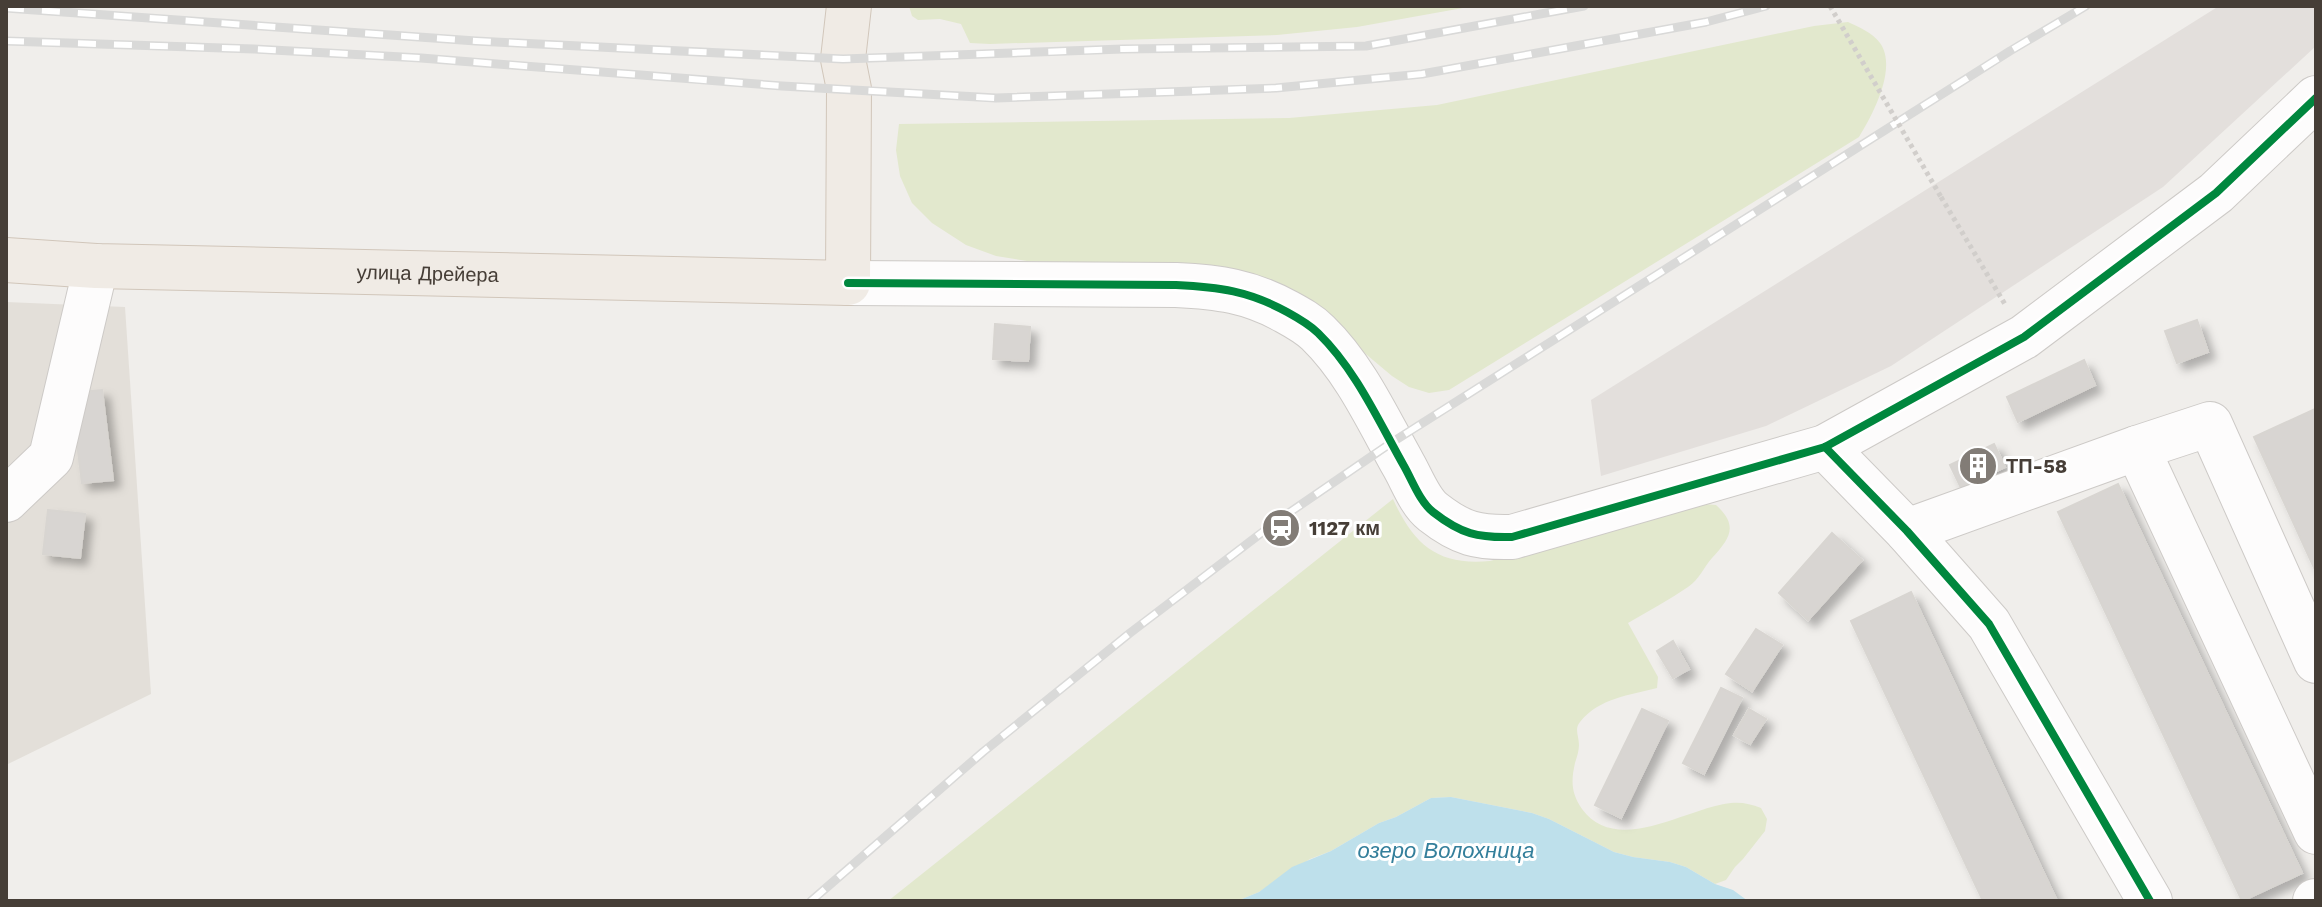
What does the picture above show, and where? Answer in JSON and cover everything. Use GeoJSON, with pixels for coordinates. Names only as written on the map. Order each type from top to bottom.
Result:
{"type":"FeatureCollection","features":[{"type":"Feature","properties":{"kind":"main road"},"geometry":{"type":"LineString","coordinates":[[848,283],[849,89],[843,59],[849,6]]}},
{"type":"Feature","properties":{"kind":"main road","name":"улица Дрейера"},"geometry":{"type":"LineString","coordinates":[[6,260],[96,266],[848,283]]}},
{"type":"Feature","properties":{"kind":"street"},"geometry":{"type":"LineString","coordinates":[[848,283],[1176,285],[1248,294],[1305,322],[1317,332],[1357,383],[1430,511],[1465,532],[1483,538],[1512,537],[1825,447],[2024,337],[2216,193],[2316,98]]}},
{"type":"Feature","properties":{"kind":"street"},"geometry":{"type":"LineString","coordinates":[[6,500],[51,457],[96,266]]}},
{"type":"Feature","properties":{"kind":"street"},"geometry":{"type":"LineString","coordinates":[[1907,531],[2210,424],[2316,661]]}},
{"type":"Feature","properties":{"kind":"street"},"geometry":{"type":"LineString","coordinates":[[1825,447],[1907,531],[1989,624],[2150,901]]}},
{"type":"Feature","properties":{"kind":"street"},"geometry":{"type":"LineString","coordinates":[[2137,448],[2316,832]]}},
{"type":"Feature","properties":{"kind":"path"},"geometry":{"type":"LineString","coordinates":[[1830,6],[2004,303]]}},
{"type":"Feature","properties":{"kind":"shaded area"},"geometry":{"type":"Polygon","coordinates":[[[2219,6],[2316,6],[2316,46],[2163,187],[1891,366],[1766,426],[1601,476],[1591,400],[2219,6]]]}},
{"type":"Feature","properties":{"kind":"shaded area"},"geometry":{"type":"Polygon","coordinates":[[[6,302],[125,307],[151,694],[6,765],[6,302]]]}},
{"type":"Feature","properties":{"kind":"green space"},"geometry":{"type":"Polygon","coordinates":[[[909,6],[1474,6],[1357,27],[1277,35],[990,44],[970,43],[961,24],[940,19],[918,20],[912,16],[909,6]]]}},
{"type":"Feature","properties":{"kind":"green space"},"geometry":{"type":"Polygon","coordinates":[[[1848,22],[1877,39],[1885,53],[1885,78],[1881,92],[1859,137],[1449,390],[1429,393],[1409,387],[1361,350],[1181,266],[1027,261],[996,256],[966,245],[932,223],[912,203],[900,176],[896,150],[899,124],[1289,118],[1437,105],[1814,26],[1848,22]]]}},
{"type":"Feature","properties":{"kind":"green space"},"geometry":{"type":"Polygon","coordinates":[[[1393,499],[1410,529],[1430,549],[1442,556],[1472,562],[1490,561],[1704,504],[1716,505],[1723,512],[1730,526],[1727,538],[1695,581],[1628,623],[1658,677],[1657,688],[1606,703],[1580,722],[1573,781],[1574,792],[1582,809],[1597,823],[1614,829],[1654,826],[1731,803],[1761,808],[1767,819],[1765,831],[1726,880],[1715,884],[1686,867],[1614,852],[1532,813],[1451,797],[1431,798],[1379,823],[1242,899],[888,901],[1393,499]]]}},
{"type":"Feature","properties":{"kind":"water","name":"озеро Волохница"},"geometry":{"type":"Polygon","coordinates":[[[1451,797],[1532,813],[1614,852],[1686,867],[1715,884],[1733,890],[1748,901],[1216,901],[1242,899],[1259,892],[1292,867],[1331,851],[1379,823],[1431,798],[1451,797]]]}},
{"type":"Feature","properties":{"kind":"building"},"geometry":{"type":"Polygon","coordinates":[[[2197,320],[2208,352],[2177,363],[2165,331],[2197,320]]]}},
{"type":"Feature","properties":{"kind":"building"},"geometry":{"type":"Polygon","coordinates":[[[995,324],[1030,327],[1028,361],[993,359],[995,324]]]}},
{"type":"Feature","properties":{"kind":"building"},"geometry":{"type":"Polygon","coordinates":[[[2084,360],[2095,385],[2018,422],[2007,397],[2084,360]]]}},
{"type":"Feature","properties":{"kind":"building"},"geometry":{"type":"Polygon","coordinates":[[[102,390],[113,480],[82,483],[71,393],[102,390]]]}},
{"type":"Feature","properties":{"kind":"building"},"geometry":{"type":"Polygon","coordinates":[[[2316,411],[2316,572],[2254,437],[2316,411]]]}},
{"type":"Feature","properties":{"kind":"building","name":"ТП-58"},"geometry":{"type":"Polygon","coordinates":[[[1994,444],[2005,467],[1961,488],[1950,465],[1994,444]]]}},
{"type":"Feature","properties":{"kind":"building"},"geometry":{"type":"Polygon","coordinates":[[[2118,484],[2302,873],[2242,901],[2058,512],[2118,484]]]}},
{"type":"Feature","properties":{"kind":"building"},"geometry":{"type":"Polygon","coordinates":[[[48,510],[85,514],[80,558],[43,554],[48,510]]]}},
{"type":"Feature","properties":{"kind":"building"},"geometry":{"type":"Polygon","coordinates":[[[1832,533],[1862,560],[1808,620],[1779,593],[1832,533]]]}},
{"type":"Feature","properties":{"kind":"building"},"geometry":{"type":"Polygon","coordinates":[[[1911,592],[2057,901],[1983,901],[1851,621],[1911,592]]]}},
{"type":"Feature","properties":{"kind":"building"},"geometry":{"type":"Polygon","coordinates":[[[1756,629],[1782,645],[1752,691],[1726,674],[1756,629]]]}},
{"type":"Feature","properties":{"kind":"building"},"geometry":{"type":"Polygon","coordinates":[[[1673,641],[1689,669],[1673,678],[1657,651],[1673,641]]]}},
{"type":"Feature","properties":{"kind":"building"},"geometry":{"type":"Polygon","coordinates":[[[1721,688],[1742,698],[1704,774],[1683,763],[1721,688]]]}},
{"type":"Feature","properties":{"kind":"building"},"geometry":{"type":"Polygon","coordinates":[[[1642,709],[1668,721],[1621,818],[1595,805],[1642,709]]]}},
{"type":"Feature","properties":{"kind":"building"},"geometry":{"type":"Polygon","coordinates":[[[1749,709],[1766,719],[1750,744],[1734,735],[1749,709]]]}},
{"type":"Feature","properties":{"kind":"railway"},"geometry":{"type":"LineString","coordinates":[[6,8],[476,41],[843,59],[1123,49],[1366,46],[1584,6]]}},
{"type":"Feature","properties":{"kind":"railway"},"geometry":{"type":"LineString","coordinates":[[6,41],[421,58],[782,86],[996,98],[1276,88],[1422,74],[1706,22],[1766,6]]}},
{"type":"Feature","properties":{"kind":"railway"},"geometry":{"type":"LineString","coordinates":[[811,901],[983,752],[1130,633],[1277,521],[1391,443],[2086,6]]}},
{"type":"Feature","properties":{"kind":"cycle path"},"geometry":{"type":"LineString","coordinates":[[848,283],[1176,285],[1220,289],[1260,299],[1307,324],[1332,347],[1366,396],[1428,508],[1470,533],[1512,537],[1825,447],[2024,337],[2216,193],[2316,98]]}},
{"type":"Feature","properties":{"kind":"cycle path"},"geometry":{"type":"LineString","coordinates":[[1825,447],[1907,531],[1989,624],[2150,901]]}},
{"type":"Feature","properties":{"kind":"place","name":"ТП-58"},"geometry":{"type":"Point","coordinates":[1978,466]}},
{"type":"Feature","properties":{"kind":"place","name":"1127 км"},"geometry":{"type":"Point","coordinates":[1281,528]}}]}
